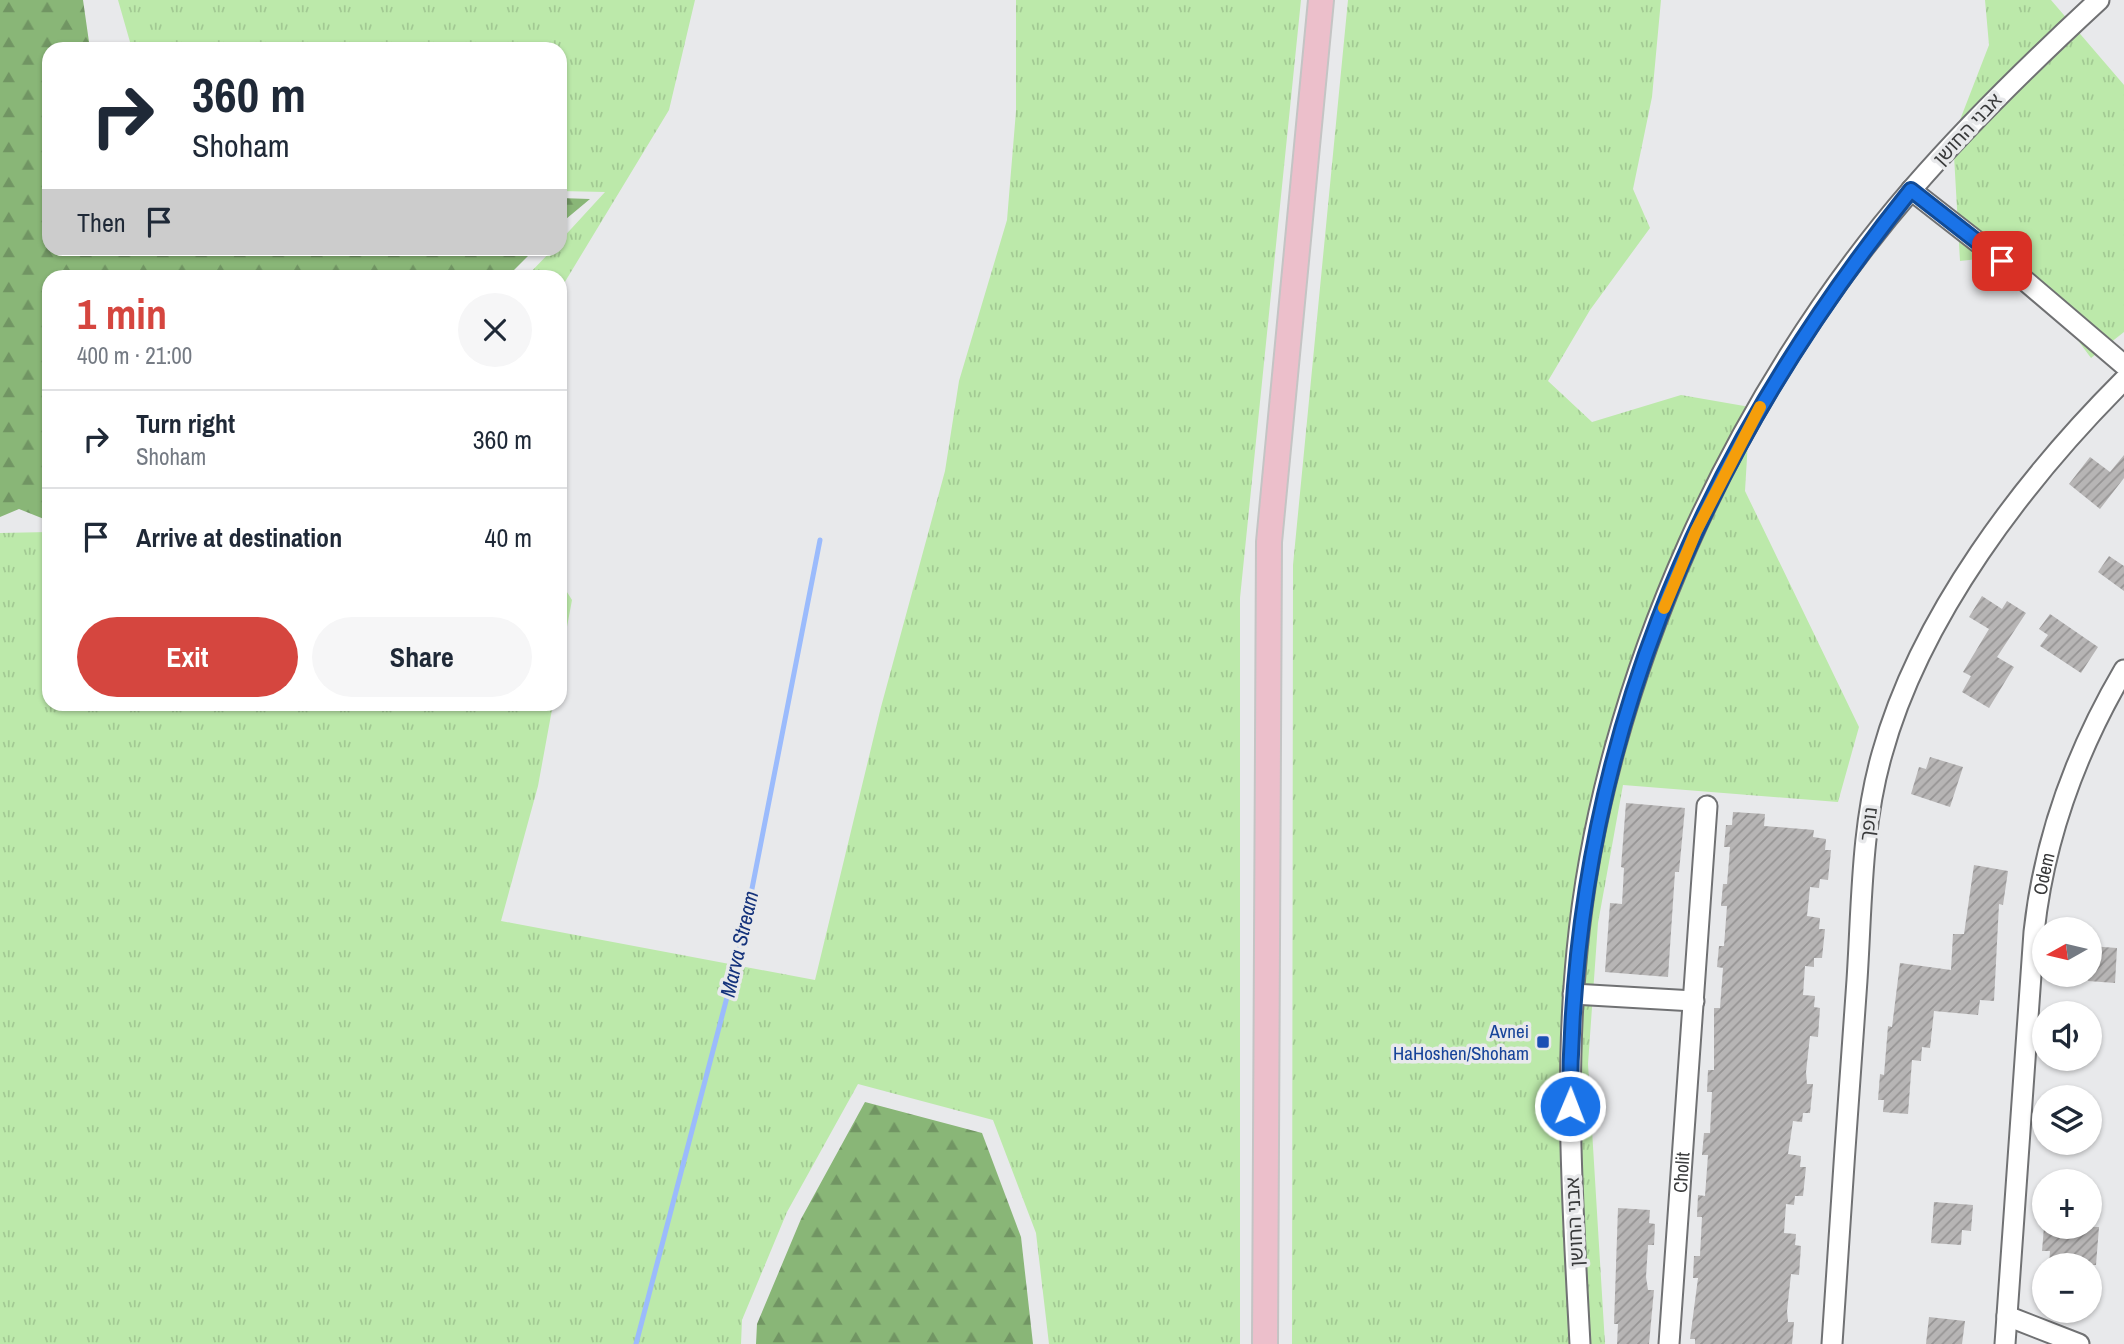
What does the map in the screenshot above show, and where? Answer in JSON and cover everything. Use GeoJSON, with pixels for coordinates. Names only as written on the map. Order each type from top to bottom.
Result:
{"type":"FeatureCollection","features":[{"type":"Feature","properties":{"kind":"main road"},"geometry":{"type":"LineString","coordinates":[[1265,1344],[1269,542],[1321,0]]}},
{"type":"Feature","properties":{"kind":"street","name":"אבני החושן"},"geometry":{"type":"LineString","coordinates":[[1580,1344],[1570,1140],[1573,995],[1586,878],[1605,786],[1639,674],[1666,602],[1730,461],[1768,392],[1850,267],[1911,190],[1969,125],[2099,0]]}},
{"type":"Feature","properties":{"kind":"street"},"geometry":{"type":"LineString","coordinates":[[1911,190],[2002,261],[2124,365]]}},
{"type":"Feature","properties":{"kind":"street","name":"נופך"},"geometry":{"type":"LineString","coordinates":[[1832,1344],[1865,850],[1882,753],[1918,660],[1972,567],[2032,485],[2124,380]]}},
{"type":"Feature","properties":{"kind":"street","name":"Odem"},"geometry":{"type":"LineString","coordinates":[[2005,1344],[2034,932],[2040,884],[2054,826],[2074,772],[2124,670]]}},
{"type":"Feature","properties":{"kind":"street","name":"Cholit"},"geometry":{"type":"LineString","coordinates":[[1669,1344],[1707,806]]}},
{"type":"Feature","properties":{"kind":"street"},"geometry":{"type":"LineString","coordinates":[[1573,995],[1694,1001]]}},
{"type":"Feature","properties":{"kind":"street"},"geometry":{"type":"LineString","coordinates":[[2007,1316],[2079,1344]]}},
{"type":"Feature","properties":{"kind":"green space"},"geometry":{"type":"Polygon","coordinates":[[[0,0],[83,0],[89,42],[42,42],[42,256],[528,256],[514,270],[42,270],[42,518],[19,509],[0,517],[0,0]]]}},
{"type":"Feature","properties":{"kind":"green space"},"geometry":{"type":"Polygon","coordinates":[[[118,0],[695,0],[669,110],[567,278],[567,270],[533,270],[546,256],[567,256],[567,233],[605,192],[567,191],[567,42],[130,42],[118,0]]]}},
{"type":"Feature","properties":{"kind":"green space"},"geometry":{"type":"Polygon","coordinates":[[[1016,0],[1301,0],[1240,598],[1240,1344],[1049,1344],[1036,1233],[993,1120],[858,1084],[787,1212],[742,1320],[741,1344],[0,1344],[0,533],[42,532],[42,711],[552,711],[538,786],[501,921],[815,980],[881,707],[945,471],[959,381],[1007,220],[1016,111],[1016,0]]]}},
{"type":"Feature","properties":{"kind":"green space"},"geometry":{"type":"Polygon","coordinates":[[[1348,0],[1661,0],[1652,97],[1633,189],[1650,228],[1590,310],[1548,381],[1592,422],[1681,395],[1750,407],[1745,491],[1859,727],[1838,802],[1623,785],[1598,923],[1588,1064],[1605,1344],[1292,1344],[1293,565],[1348,0]]]}},
{"type":"Feature","properties":{"kind":"green space"},"geometry":{"type":"Polygon","coordinates":[[[1985,0],[2051,0],[2124,85],[2124,332],[2091,358],[2015,255],[1960,261],[1953,138],[1989,45],[1985,0]]]}},
{"type":"Feature","properties":{"kind":"green space"},"geometry":{"type":"Polygon","coordinates":[[[567,198],[590,199],[567,218],[567,198]]]}},
{"type":"Feature","properties":{"kind":"green space"},"geometry":{"type":"Polygon","coordinates":[[[567,592],[572,600],[567,627],[567,592]]]}},
{"type":"Feature","properties":{"kind":"green space"},"geometry":{"type":"Polygon","coordinates":[[[865,1102],[982,1133],[1021,1237],[1033,1344],[756,1344],[757,1324],[801,1219],[865,1102]]]}},
{"type":"Feature","properties":{"kind":"building"},"geometry":{"type":"Polygon","coordinates":[[[2124,455],[2124,478],[2100,509],[2069,484],[2090,457],[2110,472],[2124,455]]]}},
{"type":"Feature","properties":{"kind":"building"},"geometry":{"type":"Polygon","coordinates":[[[2109,556],[2124,566],[2124,591],[2098,572],[2109,556]]]}},
{"type":"Feature","properties":{"kind":"building"},"geometry":{"type":"Polygon","coordinates":[[[1982,596],[2002,609],[2007,601],[2026,613],[1997,657],[2014,667],[1989,708],[1962,692],[1971,676],[1963,672],[1989,629],[1969,617],[1982,596]]]}},
{"type":"Feature","properties":{"kind":"building"},"geometry":{"type":"Polygon","coordinates":[[[2050,614],[2098,647],[2081,673],[2040,646],[2048,635],[2039,629],[2050,614]]]}},
{"type":"Feature","properties":{"kind":"building"},"geometry":{"type":"Polygon","coordinates":[[[1930,757],[1963,767],[1950,807],[1911,794],[1919,767],[1926,769],[1930,757]]]}},
{"type":"Feature","properties":{"kind":"building"},"geometry":{"type":"Polygon","coordinates":[[[1626,803],[1685,808],[1679,872],[1675,872],[1668,977],[1605,972],[1610,903],[1622,904],[1624,868],[1621,867],[1626,803]]]}},
{"type":"Feature","properties":{"kind":"building"},"geometry":{"type":"Polygon","coordinates":[[[1733,812],[1765,814],[1764,826],[1814,830],[1813,837],[1826,839],[1825,850],[1831,850],[1828,880],[1820,879],[1819,888],[1810,887],[1807,916],[1820,918],[1819,929],[1825,929],[1822,958],[1814,958],[1814,967],[1805,966],[1803,995],[1815,996],[1814,1007],[1820,1008],[1818,1037],[1810,1036],[1806,1072],[1807,1084],[1813,1084],[1810,1113],[1803,1113],[1802,1122],[1793,1121],[1788,1154],[1801,1156],[1800,1167],[1806,1167],[1803,1196],[1795,1196],[1794,1205],[1786,1204],[1784,1233],[1796,1234],[1795,1245],[1801,1246],[1799,1275],[1791,1274],[1787,1311],[1788,1322],[1794,1322],[1792,1344],[1695,1344],[1695,1339],[1690,1339],[1698,1278],[1693,1278],[1694,1256],[1700,1256],[1702,1217],[1697,1217],[1698,1195],[1705,1196],[1708,1155],[1702,1155],[1704,1133],[1710,1133],[1712,1092],[1707,1092],[1708,1070],[1714,1070],[1714,1008],[1720,1008],[1723,968],[1717,967],[1719,946],[1724,946],[1727,906],[1721,906],[1723,884],[1727,884],[1730,847],[1724,847],[1726,825],[1732,825],[1733,812]]]}},
{"type":"Feature","properties":{"kind":"building"},"geometry":{"type":"Polygon","coordinates":[[[1974,865],[2008,871],[2003,905],[1999,904],[1994,1001],[1980,1000],[1978,1015],[1934,1011],[1930,1048],[1922,1047],[1921,1061],[1912,1060],[1908,1114],[1883,1112],[1884,1100],[1878,1100],[1880,1074],[1884,1075],[1888,1026],[1892,1027],[1900,963],[1951,970],[1953,934],[1964,934],[1974,865]]]}},
{"type":"Feature","properties":{"kind":"building"},"geometry":{"type":"Polygon","coordinates":[[[2102,947],[2117,948],[2115,983],[2102,982],[2102,947]]]}},
{"type":"Feature","properties":{"kind":"building"},"geometry":{"type":"Polygon","coordinates":[[[1934,1202],[1973,1205],[1971,1231],[1962,1230],[1961,1245],[1931,1243],[1934,1202]]]}},
{"type":"Feature","properties":{"kind":"building"},"geometry":{"type":"Polygon","coordinates":[[[1618,1208],[1650,1210],[1649,1223],[1655,1224],[1654,1245],[1648,1245],[1646,1277],[1648,1290],[1654,1290],[1649,1344],[1617,1344],[1618,1324],[1614,1324],[1618,1208]]]}},
{"type":"Feature","properties":{"kind":"building"},"geometry":{"type":"Polygon","coordinates":[[[2043,1239],[2098,1239],[2097,1253],[2042,1251],[2043,1239]]]}},
{"type":"Feature","properties":{"kind":"building"},"geometry":{"type":"Polygon","coordinates":[[[1929,1317],[1965,1321],[1962,1344],[1926,1344],[1929,1317]]]}},
{"type":"Feature","properties":{"kind":"waterway","name":"Marva Stream"},"geometry":{"type":"LineString","coordinates":[[636,1344],[742,940],[820,540]]}},
{"type":"Feature","properties":{"kind":"slow traffic"},"geometry":{"type":"LineString","coordinates":[[1664,608],[1696,531],[1760,407]]}},
{"type":"Feature","properties":{"kind":"place","name":"Avnei HaHoshen/Shoham"},"geometry":{"type":"Point","coordinates":[1543,1042]}},
{"type":"Feature","properties":{"kind":"route"},"geometry":{"type":"LineString","coordinates":[[1570,1106],[1577,952],[1588,867],[1605,786],[1639,674],[1666,602],[1730,461],[1768,392],[1811,323],[1858,256],[1911,190],[2002,261]]}}]}
